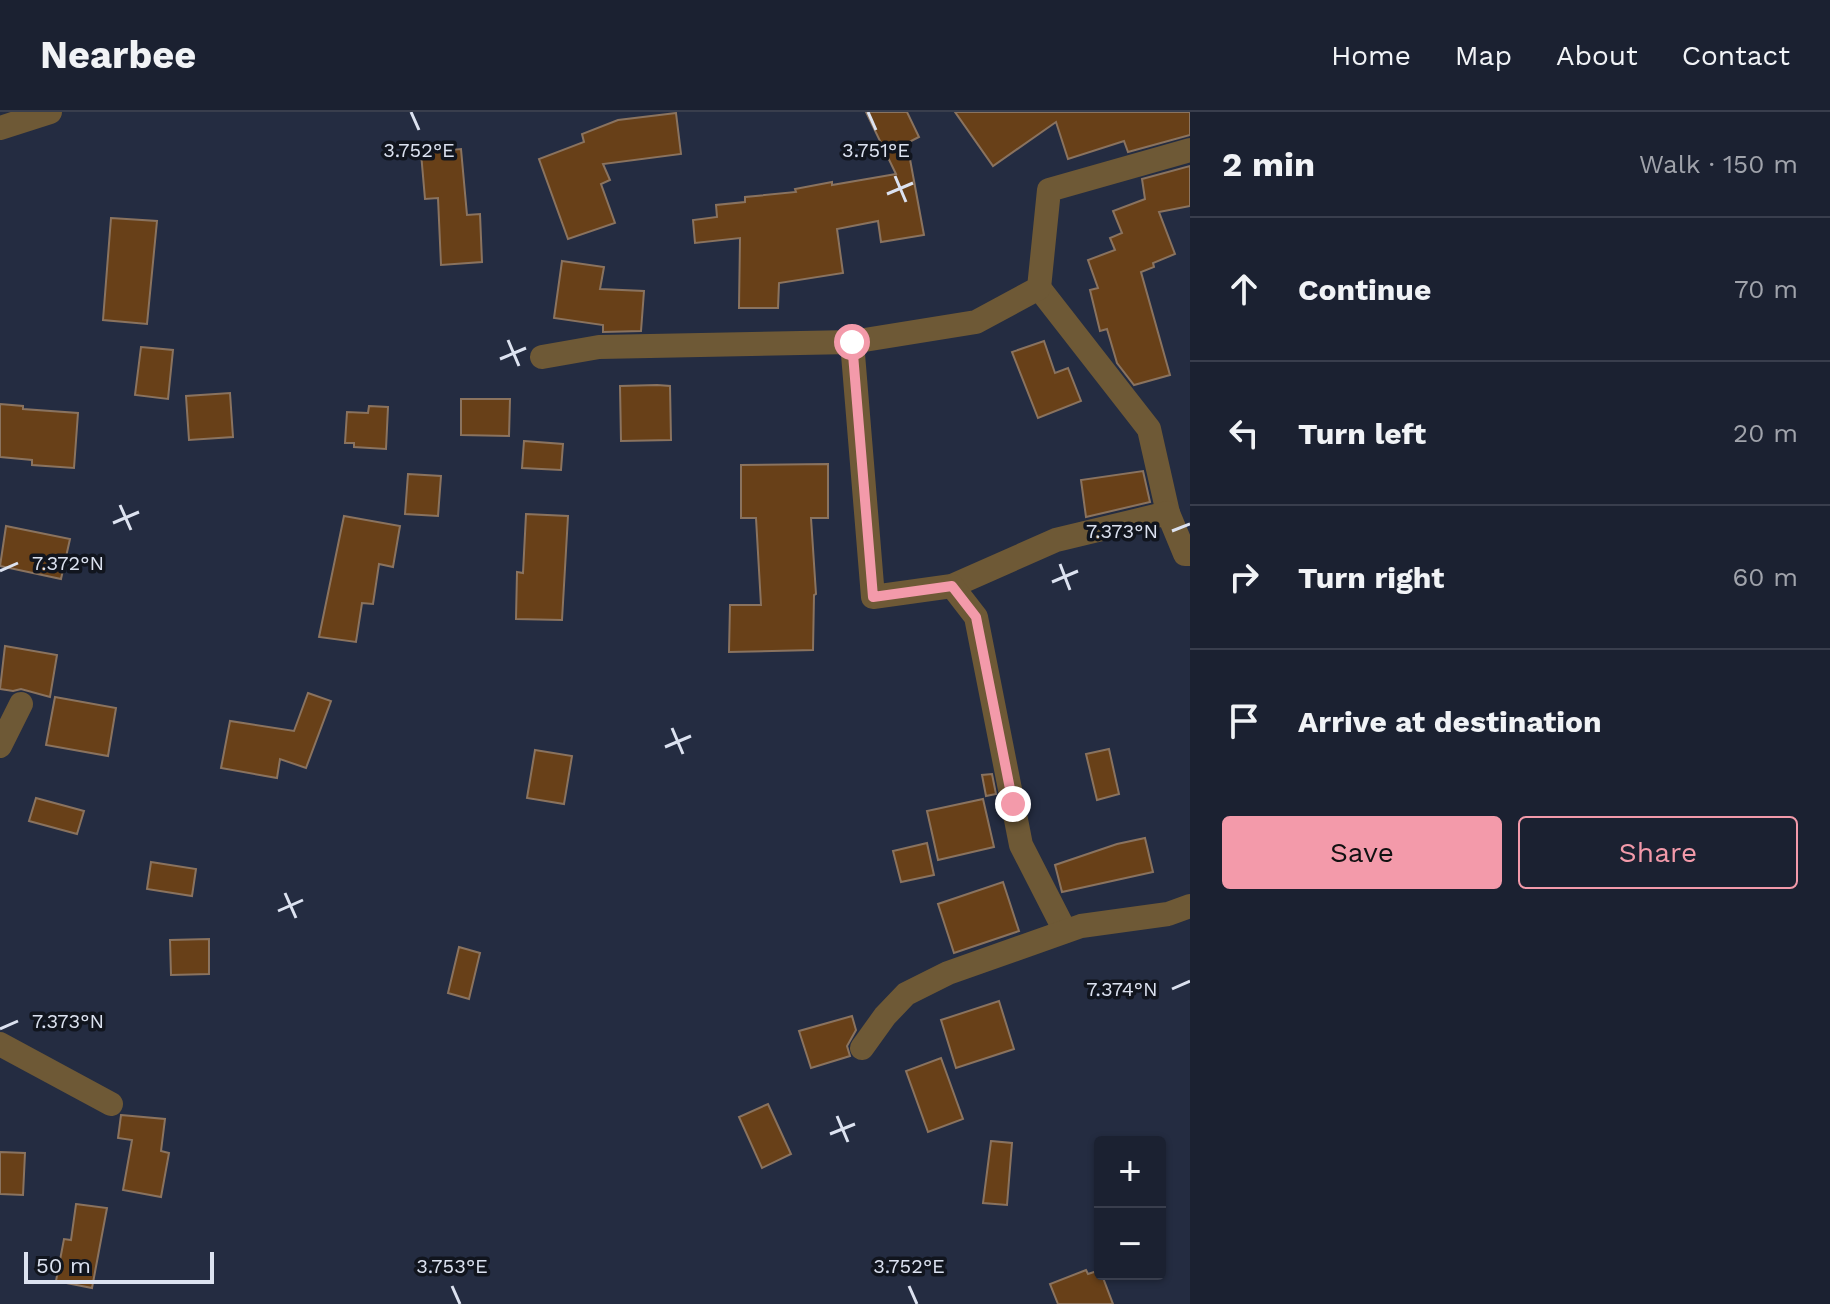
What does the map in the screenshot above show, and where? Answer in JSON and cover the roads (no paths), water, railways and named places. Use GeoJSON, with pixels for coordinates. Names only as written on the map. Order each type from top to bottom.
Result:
{"type":"FeatureCollection","features":[{"type":"Feature","properties":{"kind":"street"},"geometry":{"type":"LineString","coordinates":[[0,128],[50,112]]}},
{"type":"Feature","properties":{"kind":"street"},"geometry":{"type":"LineString","coordinates":[[1190,150],[1049,190],[1039,288],[1149,429],[1168,513],[1185,554],[1190,554]]}},
{"type":"Feature","properties":{"kind":"street"},"geometry":{"type":"LineString","coordinates":[[542,357],[599,347],[852,342],[976,322],[1039,288]]}},
{"type":"Feature","properties":{"kind":"street"},"geometry":{"type":"LineString","coordinates":[[852,342],[873,597],[952,586],[1056,540],[1168,513]]}},
{"type":"Feature","properties":{"kind":"street"},"geometry":{"type":"LineString","coordinates":[[952,586],[976,617],[1021,845],[1065,931]]}},
{"type":"Feature","properties":{"kind":"street"},"geometry":{"type":"LineString","coordinates":[[0,746],[21,704]]}},
{"type":"Feature","properties":{"kind":"street"},"geometry":{"type":"LineString","coordinates":[[862,1048],[906,994],[948,973],[1081,926],[1168,914],[1190,906]]}},
{"type":"Feature","properties":{"kind":"street"},"geometry":{"type":"LineString","coordinates":[[0,1044],[111,1104]]}}]}
